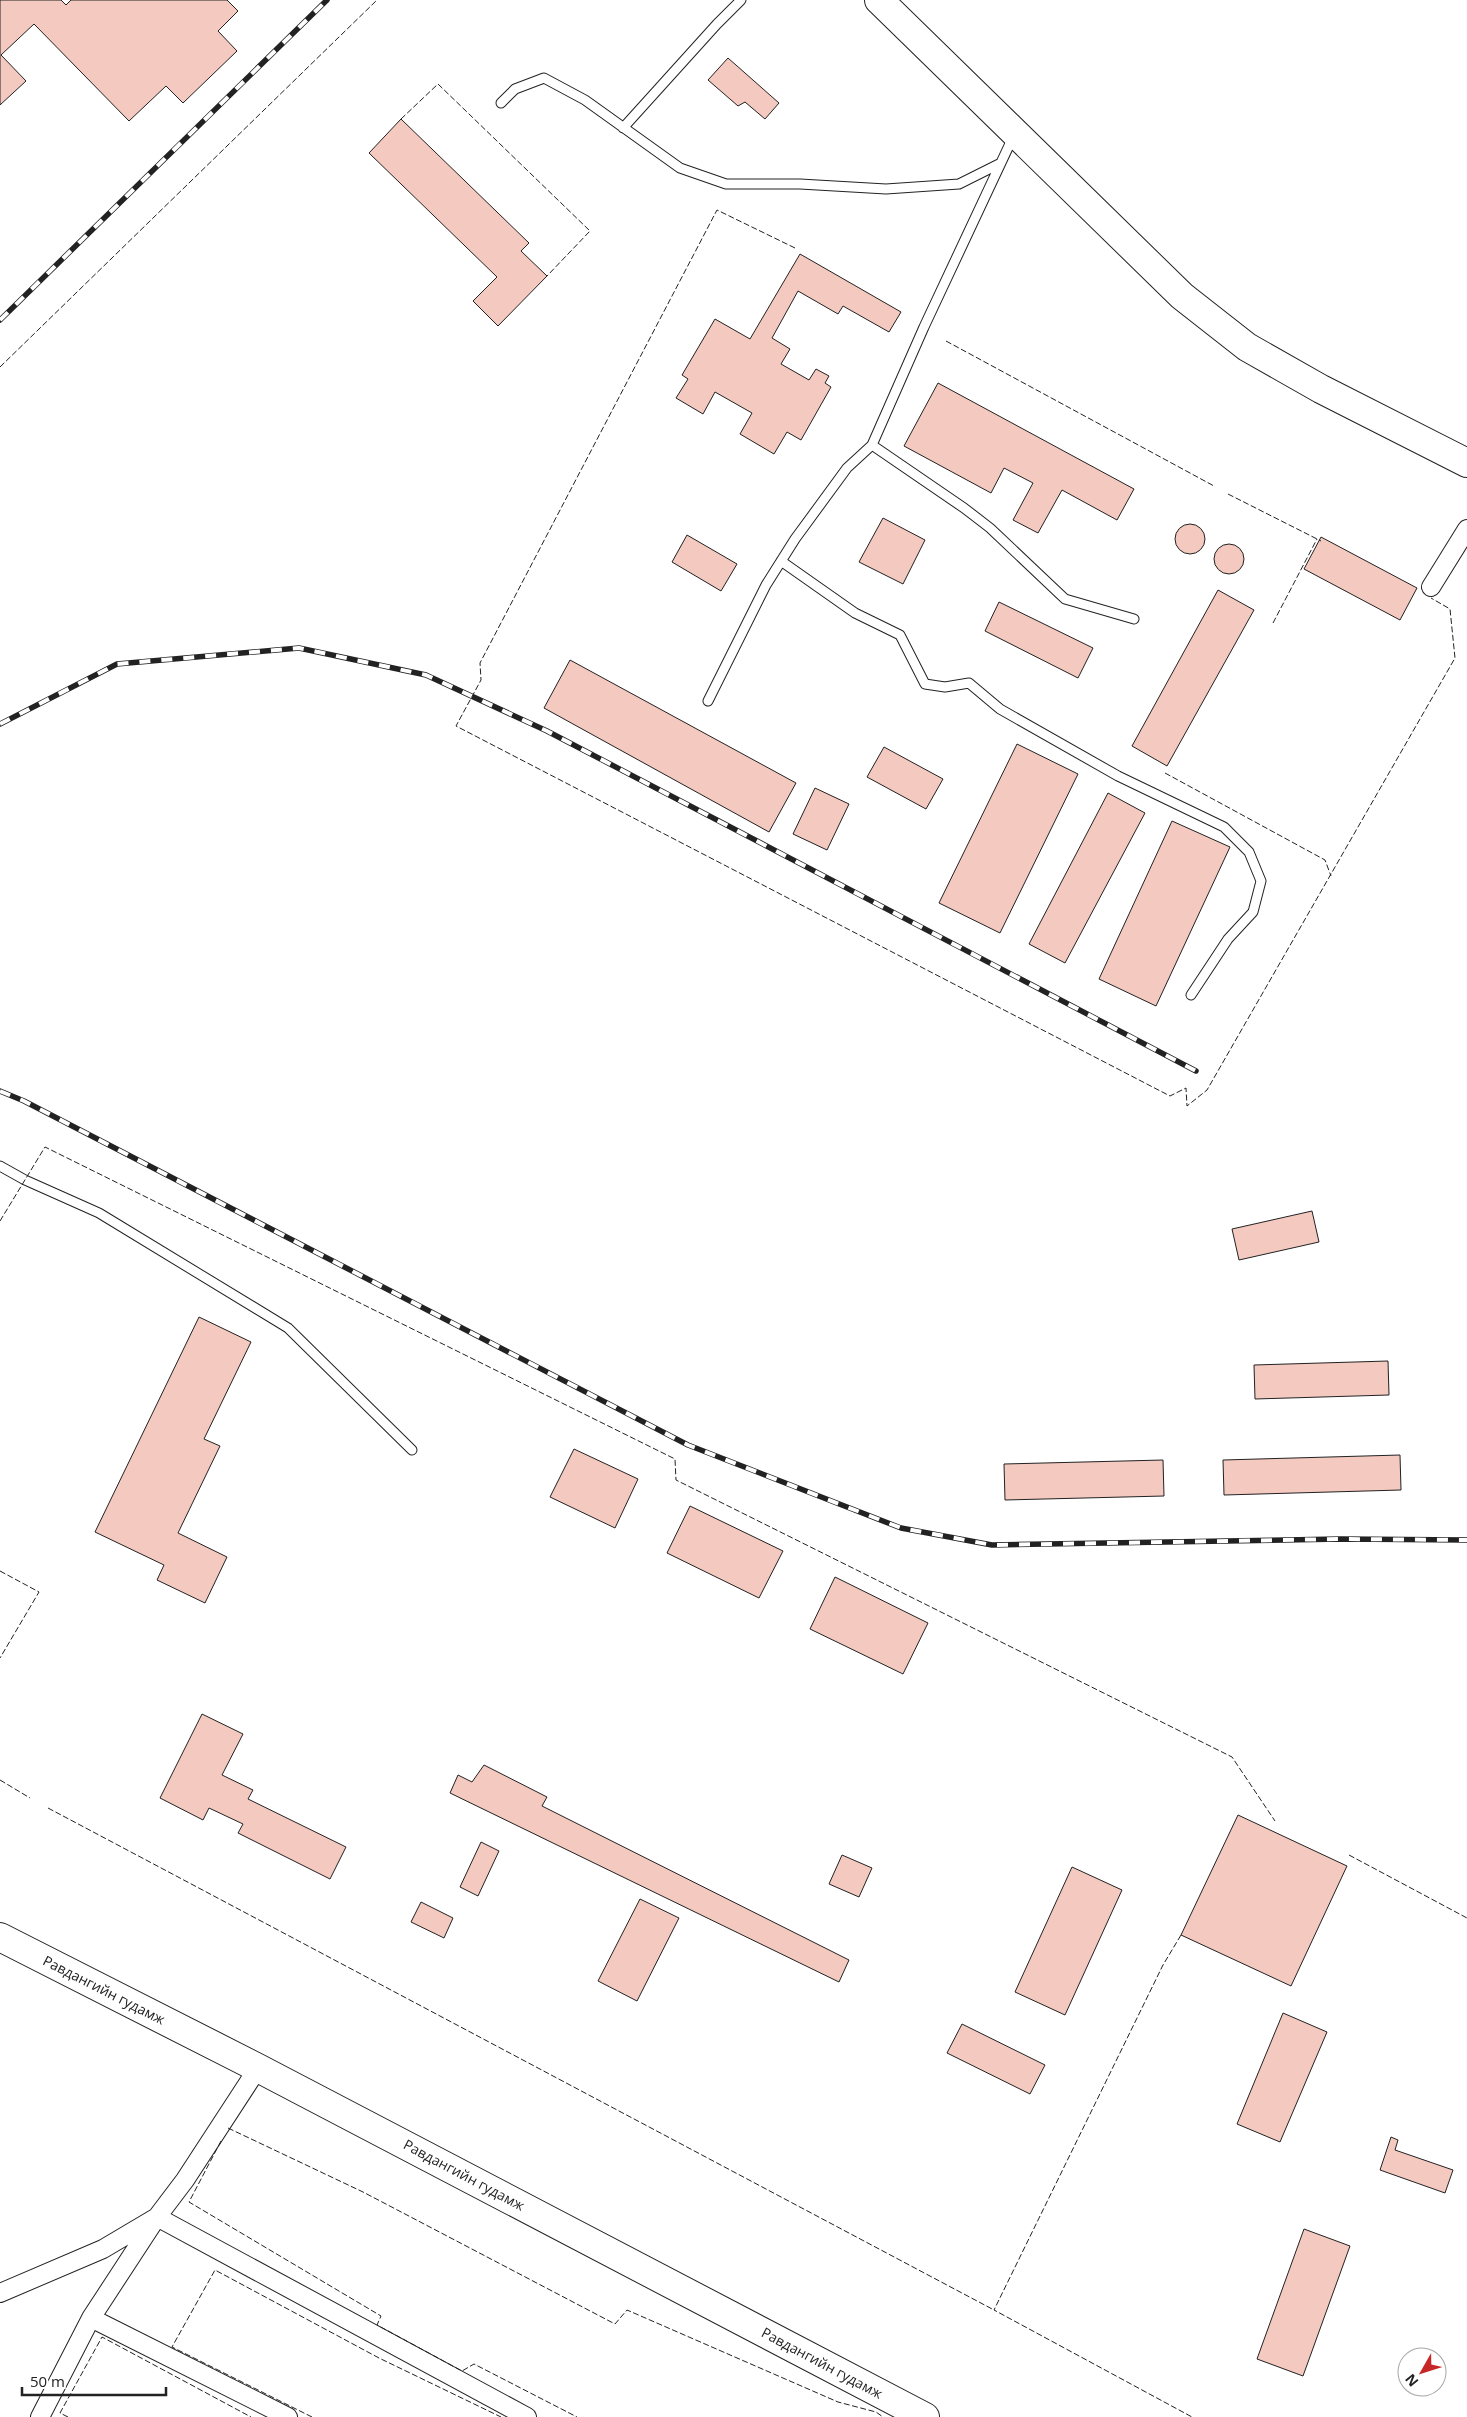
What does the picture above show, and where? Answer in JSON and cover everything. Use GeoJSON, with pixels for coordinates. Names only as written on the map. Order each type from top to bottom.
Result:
{"type":"FeatureCollection","features":[{"type":"Feature","properties":{"kind":"main road"},"geometry":{"type":"LineString","coordinates":[[879,0],[1182,296],[1247,347],[1321,390],[1467,463]]}},
{"type":"Feature","properties":{"kind":"main road","name":"Равдангийн гудамж"},"geometry":{"type":"LineString","coordinates":[[0,1937],[258,2068],[925,2417]]}},
{"type":"Feature","properties":{"kind":"street"},"geometry":{"type":"LineString","coordinates":[[1431,587],[1467,529]]}},
{"type":"Feature","properties":{"kind":"street"},"geometry":{"type":"LineString","coordinates":[[40,2417],[91,2318],[185,2180],[258,2068]]}},
{"type":"Feature","properties":{"kind":"street"},"geometry":{"type":"LineString","coordinates":[[0,2293],[103,2249],[158,2217]]}},
{"type":"Feature","properties":{"kind":"street"},"geometry":{"type":"LineString","coordinates":[[158,2217],[527,2417]]}},
{"type":"Feature","properties":{"kind":"street"},"geometry":{"type":"LineString","coordinates":[[91,2318],[288,2417]]}},
{"type":"Feature","properties":{"kind":"lane"},"geometry":{"type":"LineString","coordinates":[[623,128],[741,0]]}},
{"type":"Feature","properties":{"kind":"lane"},"geometry":{"type":"LineString","coordinates":[[501,103],[515,89],[544,78],[585,100],[680,168],[726,184],[886,189],[959,184],[999,164]]}},
{"type":"Feature","properties":{"kind":"lane"},"geometry":{"type":"LineString","coordinates":[[708,701],[753,610],[781,561],[847,468],[872,445],[924,327],[1015,132]]}},
{"type":"Feature","properties":{"kind":"lane"},"geometry":{"type":"LineString","coordinates":[[872,445],[990,528],[1064,599],[1134,619]]}},
{"type":"Feature","properties":{"kind":"lane"},"geometry":{"type":"LineString","coordinates":[[781,561],[855,613],[900,636],[925,684],[945,687],[969,683],[1000,708],[1118,776],[1224,827],[1249,852],[1262,881],[1253,912],[1228,939],[1191,995]]}},
{"type":"Feature","properties":{"kind":"lane"},"geometry":{"type":"LineString","coordinates":[[0,1166],[25,1180],[99,1213],[288,1328],[412,1450]]}},
{"type":"Feature","properties":{"kind":"building"},"geometry":{"type":"Polygon","coordinates":[[[0,0],[61,0],[66,5],[71,0],[227,0],[238,11],[218,31],[237,51],[183,103],[166,86],[129,121],[34,24],[1,55],[26,81],[0,105],[0,0]]]}},
{"type":"Feature","properties":{"kind":"building"},"geometry":{"type":"Polygon","coordinates":[[[728,58],[779,103],[765,119],[745,102],[738,106],[708,80],[728,58]]]}},
{"type":"Feature","properties":{"kind":"building"},"geometry":{"type":"Polygon","coordinates":[[[401,119],[529,243],[521,251],[547,276],[498,326],[473,301],[497,277],[369,153],[401,119]]]}},
{"type":"Feature","properties":{"kind":"building"},"geometry":{"type":"Polygon","coordinates":[[[800,254],[901,312],[889,332],[843,306],[838,314],[798,291],[772,338],[790,349],[781,364],[809,380],[816,369],[829,376],[825,383],[831,387],[801,440],[787,432],[774,454],[740,434],[752,413],[715,392],[703,414],[676,398],[688,379],[682,375],[715,319],[750,339],[800,254]]]}},
{"type":"Feature","properties":{"kind":"building"},"geometry":{"type":"Polygon","coordinates":[[[938,383],[1134,489],[1117,520],[1062,490],[1038,533],[1013,520],[1033,483],[1004,468],[991,493],[904,446],[938,383]]]}},
{"type":"Feature","properties":{"kind":"building"},"geometry":{"type":"Polygon","coordinates":[[[883,518],[925,540],[903,584],[859,562],[883,518]]]}},
{"type":"Feature","properties":{"kind":"building"},"geometry":{"type":"Polygon","coordinates":[[[1190,524],[1201,528],[1205,539],[1201,550],[1190,554],[1179,550],[1175,539],[1179,528],[1190,524]]]}},
{"type":"Feature","properties":{"kind":"building"},"geometry":{"type":"Polygon","coordinates":[[[687,535],[737,564],[721,591],[672,562],[687,535]]]}},
{"type":"Feature","properties":{"kind":"building"},"geometry":{"type":"Polygon","coordinates":[[[1321,537],[1417,588],[1400,620],[1304,569],[1321,537]]]}},
{"type":"Feature","properties":{"kind":"building"},"geometry":{"type":"Polygon","coordinates":[[[1229,544],[1240,548],[1244,559],[1240,570],[1229,574],[1218,570],[1214,559],[1218,548],[1229,544]]]}},
{"type":"Feature","properties":{"kind":"building"},"geometry":{"type":"Polygon","coordinates":[[[1218,590],[1254,610],[1167,766],[1132,746],[1218,590]]]}},
{"type":"Feature","properties":{"kind":"building"},"geometry":{"type":"Polygon","coordinates":[[[999,602],[1093,648],[1078,678],[985,631],[999,602]]]}},
{"type":"Feature","properties":{"kind":"building"},"geometry":{"type":"Polygon","coordinates":[[[570,660],[796,783],[769,832],[544,708],[570,660]]]}},
{"type":"Feature","properties":{"kind":"building"},"geometry":{"type":"Polygon","coordinates":[[[1017,744],[1078,774],[1000,933],[939,903],[1017,744]]]}},
{"type":"Feature","properties":{"kind":"building"},"geometry":{"type":"Polygon","coordinates":[[[884,747],[943,779],[926,809],[867,777],[884,747]]]}},
{"type":"Feature","properties":{"kind":"building"},"geometry":{"type":"Polygon","coordinates":[[[815,788],[849,804],[827,850],[793,834],[815,788]]]}},
{"type":"Feature","properties":{"kind":"building"},"geometry":{"type":"Polygon","coordinates":[[[1108,793],[1145,813],[1065,963],[1029,944],[1108,793]]]}},
{"type":"Feature","properties":{"kind":"building"},"geometry":{"type":"Polygon","coordinates":[[[1172,821],[1230,847],[1156,1006],[1099,979],[1172,821]]]}},
{"type":"Feature","properties":{"kind":"building"},"geometry":{"type":"Polygon","coordinates":[[[1312,1211],[1319,1242],[1239,1260],[1232,1229],[1312,1211]]]}},
{"type":"Feature","properties":{"kind":"building"},"geometry":{"type":"Polygon","coordinates":[[[199,1317],[251,1342],[204,1439],[220,1446],[178,1533],[227,1557],[205,1603],[157,1580],[164,1565],[95,1532],[199,1317]]]}},
{"type":"Feature","properties":{"kind":"building"},"geometry":{"type":"Polygon","coordinates":[[[1388,1361],[1389,1395],[1255,1399],[1254,1365],[1388,1361]]]}},
{"type":"Feature","properties":{"kind":"building"},"geometry":{"type":"Polygon","coordinates":[[[574,1449],[638,1479],[615,1528],[550,1497],[574,1449]]]}},
{"type":"Feature","properties":{"kind":"building"},"geometry":{"type":"Polygon","coordinates":[[[1400,1455],[1401,1490],[1224,1495],[1223,1460],[1400,1455]]]}},
{"type":"Feature","properties":{"kind":"building"},"geometry":{"type":"Polygon","coordinates":[[[1163,1460],[1164,1496],[1005,1500],[1004,1464],[1163,1460]]]}},
{"type":"Feature","properties":{"kind":"building"},"geometry":{"type":"Polygon","coordinates":[[[690,1506],[783,1551],[759,1598],[667,1553],[690,1506]]]}},
{"type":"Feature","properties":{"kind":"building"},"geometry":{"type":"Polygon","coordinates":[[[835,1577],[928,1623],[903,1674],[810,1629],[835,1577]]]}},
{"type":"Feature","properties":{"kind":"building"},"geometry":{"type":"Polygon","coordinates":[[[202,1714],[243,1734],[222,1775],[253,1790],[248,1799],[346,1847],[330,1879],[238,1833],[243,1824],[209,1808],[203,1820],[160,1798],[202,1714]]]}},
{"type":"Feature","properties":{"kind":"building"},"geometry":{"type":"Polygon","coordinates":[[[484,1765],[547,1797],[542,1806],[849,1960],[839,1982],[450,1793],[458,1775],[472,1782],[484,1765]]]}},
{"type":"Feature","properties":{"kind":"building"},"geometry":{"type":"Polygon","coordinates":[[[1238,1815],[1347,1866],[1291,1986],[1181,1935],[1238,1815]]]}},
{"type":"Feature","properties":{"kind":"building"},"geometry":{"type":"Polygon","coordinates":[[[481,1842],[499,1851],[478,1896],[460,1887],[481,1842]]]}},
{"type":"Feature","properties":{"kind":"building"},"geometry":{"type":"Polygon","coordinates":[[[842,1855],[872,1868],[859,1897],[829,1884],[842,1855]]]}},
{"type":"Feature","properties":{"kind":"building"},"geometry":{"type":"Polygon","coordinates":[[[1072,1867],[1122,1890],[1065,2015],[1015,1992],[1072,1867]]]}},
{"type":"Feature","properties":{"kind":"building"},"geometry":{"type":"Polygon","coordinates":[[[640,1899],[679,1918],[637,2001],[598,1981],[640,1899]]]}},
{"type":"Feature","properties":{"kind":"building"},"geometry":{"type":"Polygon","coordinates":[[[421,1902],[453,1918],[444,1938],[411,1922],[421,1902]]]}},
{"type":"Feature","properties":{"kind":"building"},"geometry":{"type":"Polygon","coordinates":[[[1283,2013],[1327,2032],[1280,2142],[1237,2124],[1283,2013]]]}},
{"type":"Feature","properties":{"kind":"building"},"geometry":{"type":"Polygon","coordinates":[[[962,2024],[1045,2065],[1030,2094],[947,2053],[962,2024]]]}},
{"type":"Feature","properties":{"kind":"building"},"geometry":{"type":"Polygon","coordinates":[[[1391,2137],[1398,2140],[1395,2150],[1453,2170],[1445,2193],[1380,2170],[1391,2137]]]}},
{"type":"Feature","properties":{"kind":"building"},"geometry":{"type":"Polygon","coordinates":[[[1304,2229],[1350,2246],[1303,2376],[1257,2359],[1304,2229]]]}},
{"type":"Feature","properties":{"kind":"railway"},"geometry":{"type":"LineString","coordinates":[[0,320],[327,0]]}},
{"type":"Feature","properties":{"kind":"railway"},"geometry":{"type":"LineString","coordinates":[[0,724],[117,664],[299,648],[426,675],[547,731],[1196,1071]]}},
{"type":"Feature","properties":{"kind":"railway"},"geometry":{"type":"LineString","coordinates":[[0,1091],[24,1101],[688,1445],[901,1528],[992,1545],[1341,1539],[1467,1540]]}},
{"type":"Feature","properties":{"kind":"fence"},"geometry":{"type":"LineString","coordinates":[[0,367],[377,0]]}},
{"type":"Feature","properties":{"kind":"fence"},"geometry":{"type":"LineString","coordinates":[[401,119],[438,84],[590,231],[547,276]]}},
{"type":"Feature","properties":{"kind":"fence"},"geometry":{"type":"LineString","coordinates":[[795,248],[717,210],[480,663],[481,680],[456,726],[1170,1096],[1186,1088],[1187,1106],[1207,1090],[1455,658],[1450,609],[1431,598]]}},
{"type":"Feature","properties":{"kind":"fence"},"geometry":{"type":"LineString","coordinates":[[946,341],[1214,486]]}},
{"type":"Feature","properties":{"kind":"fence"},"geometry":{"type":"LineString","coordinates":[[1228,494],[1321,541]]}},
{"type":"Feature","properties":{"kind":"fence"},"geometry":{"type":"LineString","coordinates":[[1273,623],[1317,539]]}},
{"type":"Feature","properties":{"kind":"fence"},"geometry":{"type":"LineString","coordinates":[[1165,773],[1325,860],[1331,876]]}},
{"type":"Feature","properties":{"kind":"fence"},"geometry":{"type":"LineString","coordinates":[[0,1221],[45,1147],[675,1459],[676,1480],[1232,1757],[1275,1821]]}},
{"type":"Feature","properties":{"kind":"fence"},"geometry":{"type":"LineString","coordinates":[[0,1571],[39,1592],[0,1658]]}},
{"type":"Feature","properties":{"kind":"fence"},"geometry":{"type":"LineString","coordinates":[[0,1780],[30,1798]]}},
{"type":"Feature","properties":{"kind":"fence"},"geometry":{"type":"LineString","coordinates":[[48,1808],[994,2310]]}},
{"type":"Feature","properties":{"kind":"fence"},"geometry":{"type":"LineString","coordinates":[[1349,1855],[1467,1918]]}},
{"type":"Feature","properties":{"kind":"fence"},"geometry":{"type":"LineString","coordinates":[[1181,1935],[1163,1965],[994,2310],[1192,2417]]}},
{"type":"Feature","properties":{"kind":"fence"},"geometry":{"type":"LineString","coordinates":[[228,2128],[363,2192],[615,2324],[627,2310],[838,2402],[876,2412],[883,2417]]}},
{"type":"Feature","properties":{"kind":"fence"},"geometry":{"type":"LineString","coordinates":[[221,2141],[189,2202],[381,2316],[377,2325],[462,2371],[474,2364],[577,2417]]}},
{"type":"Feature","properties":{"kind":"fence"},"geometry":{"type":"LineString","coordinates":[[312,2417],[172,2347],[215,2270],[379,2358],[501,2417]]}},
{"type":"Feature","properties":{"kind":"fence"},"geometry":{"type":"LineString","coordinates":[[68,2417],[60,2413],[102,2337],[251,2417]]}}]}
